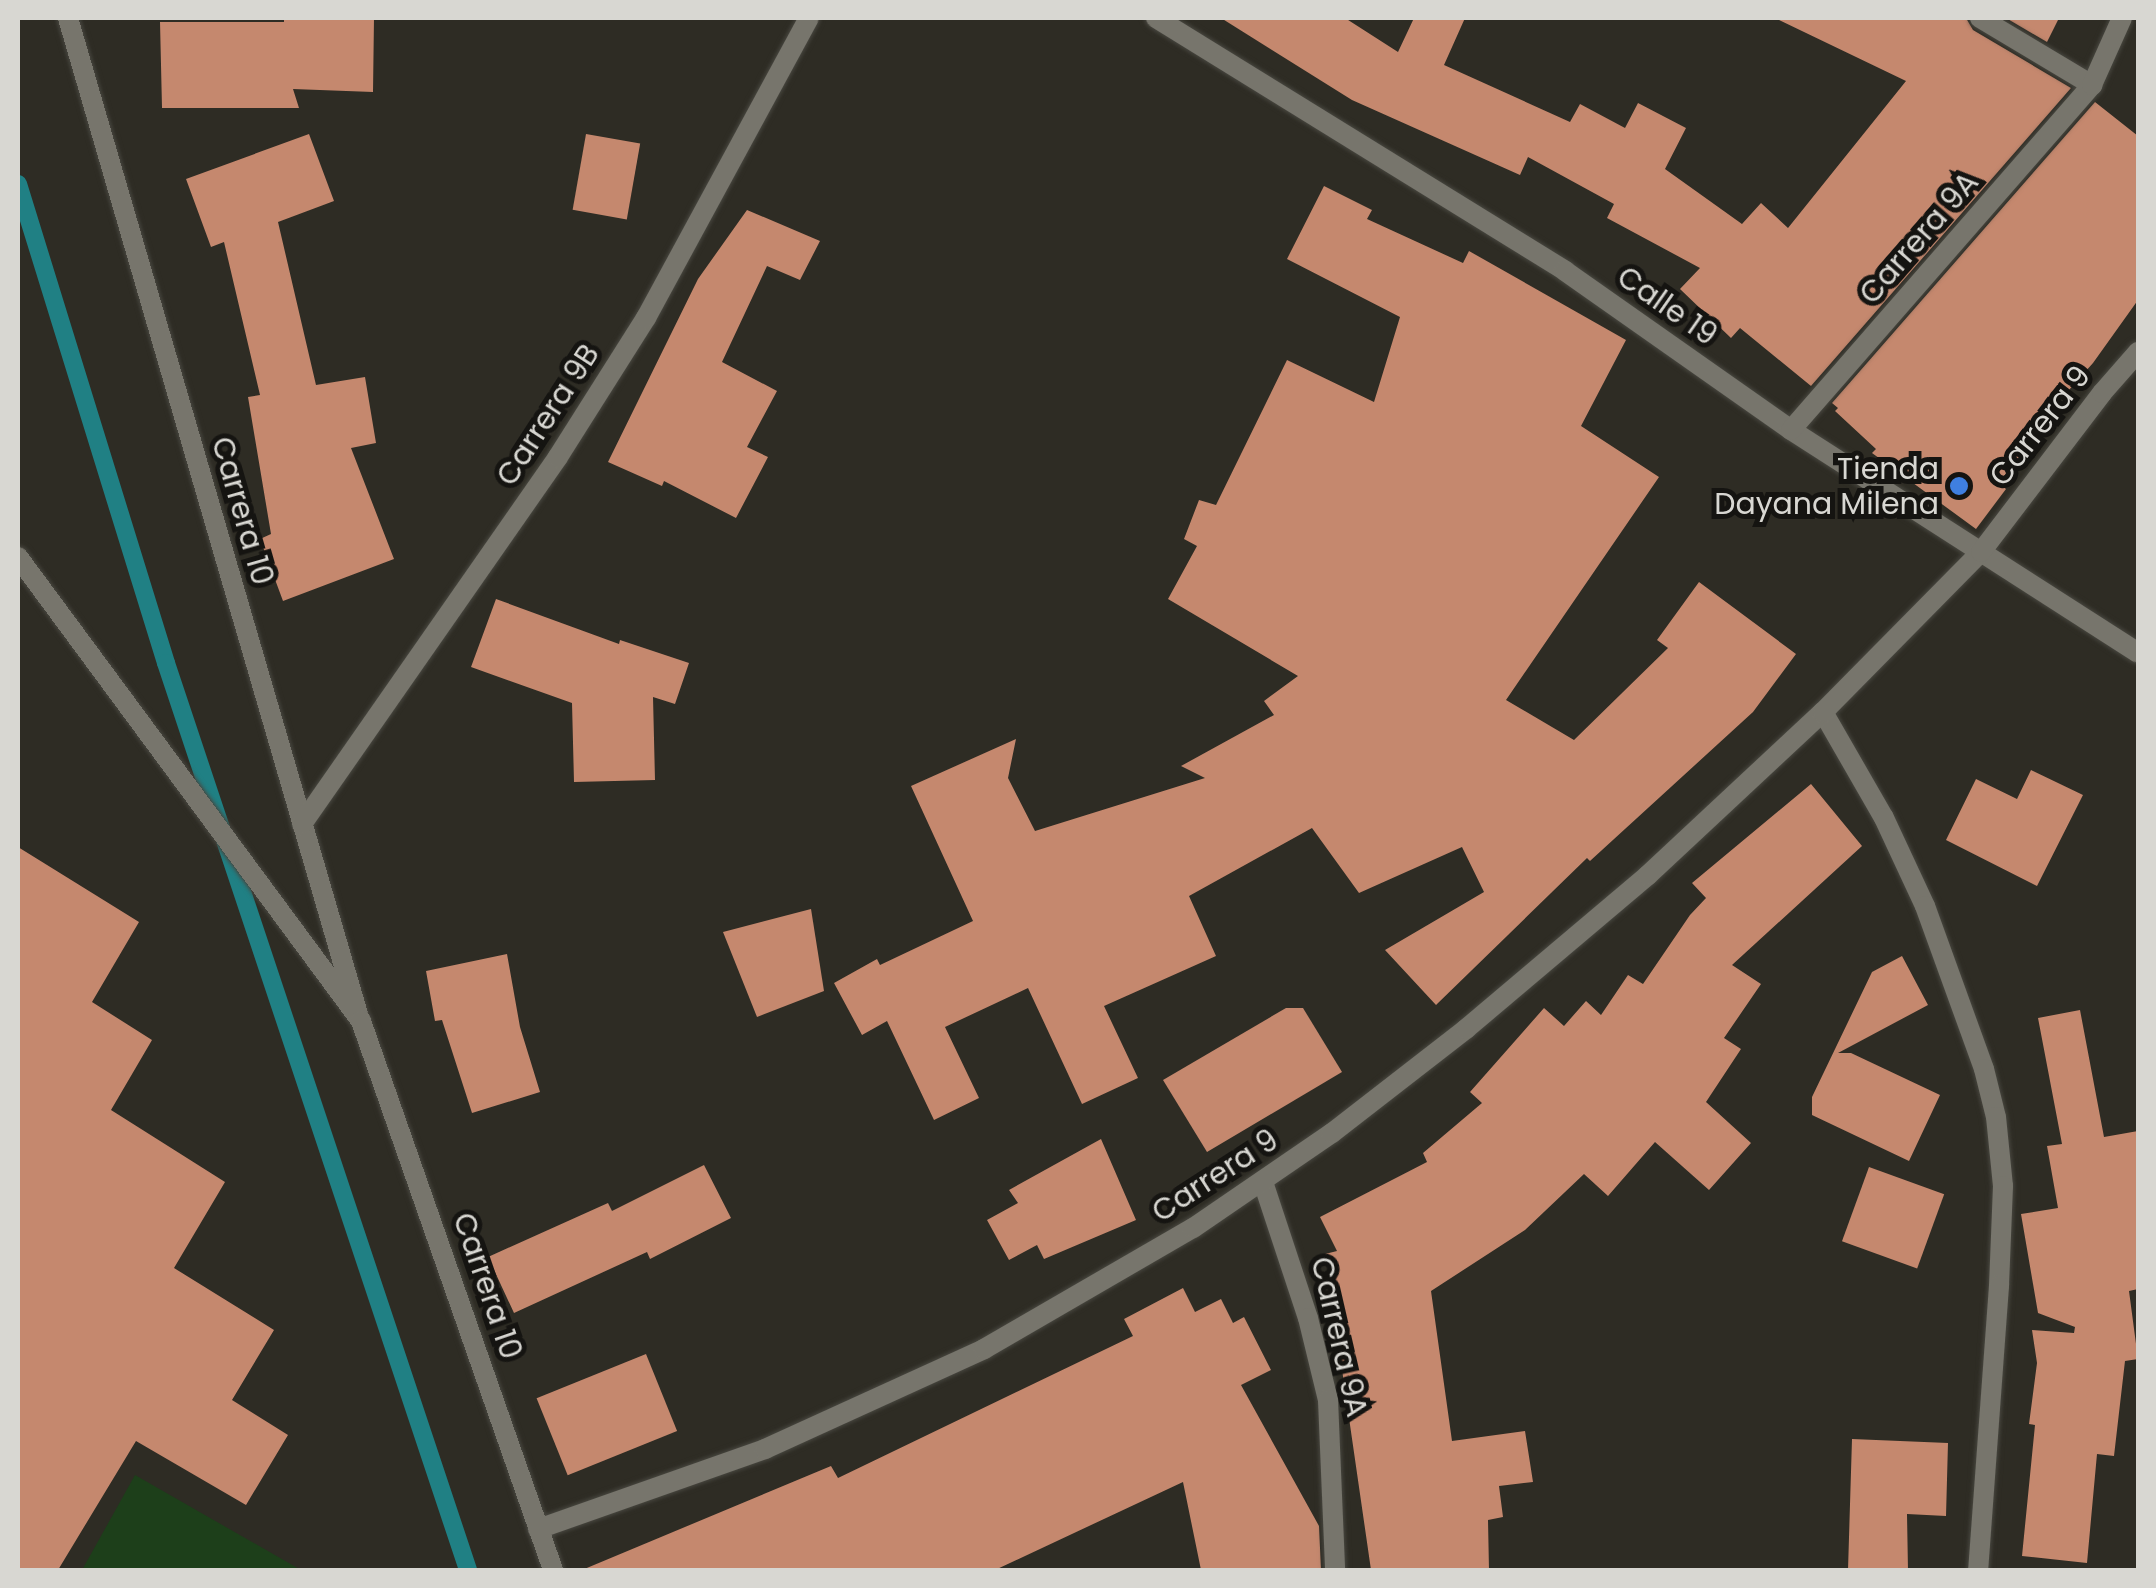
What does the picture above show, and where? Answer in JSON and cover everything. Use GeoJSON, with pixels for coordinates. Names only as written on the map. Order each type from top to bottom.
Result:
{"type":"FeatureCollection","features":[{"type":"Feature","properties":{"kind":"street","name":"Carrera 10"},"geometry":{"type":"LineString","coordinates":[[68,18],[360,1021],[553,1570]]}},
{"type":"Feature","properties":{"kind":"street","name":"Carrera 9B"},"geometry":{"type":"LineString","coordinates":[[302,824],[558,457],[627,349],[808,18]]}},
{"type":"Feature","properties":{"kind":"street","name":"Calle 19"},"geometry":{"type":"LineString","coordinates":[[1156,18],[1564,271],[1791,430],[2138,653]]}},
{"type":"Feature","properties":{"kind":"street"},"geometry":{"type":"LineString","coordinates":[[1980,18],[2092,86]]}},
{"type":"Feature","properties":{"kind":"street","name":"Carrera 9A"},"geometry":{"type":"LineString","coordinates":[[1791,430],[2092,86],[2122,18]]}},
{"type":"Feature","properties":{"kind":"street","name":"Carrera 9"},"geometry":{"type":"LineString","coordinates":[[538,1529],[669,1486],[876,1401],[1090,1290],[1264,1182],[1481,1016],[1648,875],[1823,712],[1981,552],[2102,393],[2138,352]]}},
{"type":"Feature","properties":{"kind":"street","name":"Carrera 10"},"geometry":{"type":"LineString","coordinates":[[18,557],[360,1021]]}},
{"type":"Feature","properties":{"kind":"street"},"geometry":{"type":"LineString","coordinates":[[1823,712],[1884,818],[1925,906],[1984,1069],[1996,1118],[2002,1186],[2000,1269],[1978,1570]]}},
{"type":"Feature","properties":{"kind":"street","name":"Carrera 9A"},"geometry":{"type":"LineString","coordinates":[[1264,1182],[1308,1318],[1328,1400],[1335,1570]]}},
{"type":"Feature","properties":{"kind":"green space"},"geometry":{"type":"Polygon","coordinates":[[[135,1475],[301,1570],[82,1570],[135,1475]]]}},
{"type":"Feature","properties":{"kind":"building"},"geometry":{"type":"Polygon","coordinates":[[[284,18],[374,18],[373,92],[293,89],[299,108],[162,108],[160,22],[284,22],[284,18]]]}},
{"type":"Feature","properties":{"kind":"building"},"geometry":{"type":"Polygon","coordinates":[[[1221,18],[1345,18],[1398,52],[1414,18],[1465,18],[1444,65],[1570,122],[1580,104],[1625,128],[1638,103],[1686,128],[1665,169],[1742,224],[1761,203],[1788,228],[1906,81],[1775,18],[1966,18],[1973,30],[2071,88],[1811,386],[1740,328],[1731,338],[1680,289],[1700,268],[1607,218],[1614,204],[1528,157],[1520,175],[1352,100],[1221,18]]]}},
{"type":"Feature","properties":{"kind":"building"},"geometry":{"type":"Polygon","coordinates":[[[2006,18],[2059,18],[2047,42],[2006,18]]]}},
{"type":"Feature","properties":{"kind":"building"},"geometry":{"type":"Polygon","coordinates":[[[2095,102],[2138,136],[2138,300],[2093,363],[2028,436],[2034,441],[1998,483],[2006,489],[1976,529],[1872,453],[1876,449],[1835,411],[1838,408],[1832,403],[2095,102]]]}},
{"type":"Feature","properties":{"kind":"building"},"geometry":{"type":"Polygon","coordinates":[[[309,134],[334,201],[278,222],[316,385],[365,377],[376,443],[351,448],[394,559],[283,601],[260,539],[271,534],[248,397],[260,395],[224,242],[211,247],[186,179],[309,134]]]}},
{"type":"Feature","properties":{"kind":"building"},"geometry":{"type":"Polygon","coordinates":[[[586,134],[640,144],[627,219],[573,210],[586,134]]]}},
{"type":"Feature","properties":{"kind":"building"},"geometry":{"type":"Polygon","coordinates":[[[1324,186],[1372,210],[1367,219],[1463,263],[1469,251],[1626,340],[1581,426],[1659,477],[1506,700],[1574,740],[1668,648],[1657,640],[1699,582],[1796,654],[1753,712],[1590,861],[1587,858],[1436,1005],[1385,950],[1484,892],[1462,847],[1359,893],[1312,828],[1189,896],[1216,956],[1104,1006],[1138,1078],[1082,1104],[1028,988],[945,1027],[979,1098],[934,1120],[887,1021],[862,1035],[834,983],[877,959],[880,965],[973,921],[911,786],[1016,739],[1008,778],[1035,831],[1205,778],[1181,766],[1274,715],[1264,701],[1298,676],[1168,599],[1197,546],[1184,539],[1199,500],[1216,505],[1287,360],[1374,402],[1400,317],[1287,259],[1324,186]]]}},
{"type":"Feature","properties":{"kind":"building"},"geometry":{"type":"Polygon","coordinates":[[[747,210],[820,241],[800,280],[767,266],[722,362],[777,391],[747,447],[768,457],[736,518],[664,481],[662,486],[608,462],[698,279],[747,210]]]}},
{"type":"Feature","properties":{"kind":"building"},"geometry":{"type":"Polygon","coordinates":[[[496,599],[619,644],[620,640],[689,663],[675,704],[653,697],[655,780],[574,782],[572,703],[471,667],[496,599]]]}},
{"type":"Feature","properties":{"kind":"building"},"geometry":{"type":"Polygon","coordinates":[[[2031,770],[2083,795],[2037,886],[1946,840],[1976,779],[2017,799],[2031,770]]]}},
{"type":"Feature","properties":{"kind":"building"},"geometry":{"type":"Polygon","coordinates":[[[1811,784],[1862,846],[1732,965],[1761,984],[1724,1038],[1741,1049],[1706,1102],[1751,1143],[1709,1190],[1655,1142],[1608,1196],[1584,1174],[1525,1230],[1431,1291],[1452,1441],[1525,1431],[1533,1482],[1499,1486],[1503,1517],[1488,1520],[1489,1570],[1371,1570],[1337,1335],[1344,1334],[1325,1254],[1337,1251],[1320,1217],[1427,1162],[1423,1153],[1482,1103],[1470,1092],[1544,1008],[1564,1026],[1586,1001],[1601,1015],[1628,975],[1643,984],[1706,898],[1692,883],[1811,784]]]}},
{"type":"Feature","properties":{"kind":"building"},"geometry":{"type":"Polygon","coordinates":[[[18,847],[139,922],[92,1002],[152,1040],[111,1110],[225,1182],[174,1268],[274,1330],[232,1400],[288,1435],[246,1505],[136,1441],[58,1570],[18,1570],[18,847]]]}},
{"type":"Feature","properties":{"kind":"building"},"geometry":{"type":"Polygon","coordinates":[[[811,909],[824,991],[757,1017],[723,932],[811,909]]]}},
{"type":"Feature","properties":{"kind":"building"},"geometry":{"type":"Polygon","coordinates":[[[507,954],[520,1027],[540,1092],[472,1113],[442,1020],[435,1021],[426,971],[507,954]]]}},
{"type":"Feature","properties":{"kind":"building"},"geometry":{"type":"Polygon","coordinates":[[[1902,956],[1928,1005],[1838,1053],[1851,1053],[1940,1095],[1909,1161],[1812,1115],[1812,1097],[1872,972],[1902,956]]]}},
{"type":"Feature","properties":{"kind":"building"},"geometry":{"type":"Polygon","coordinates":[[[1286,1008],[1303,1008],[1342,1072],[1207,1152],[1163,1080],[1286,1008]]]}},
{"type":"Feature","properties":{"kind":"building"},"geometry":{"type":"Polygon","coordinates":[[[2080,1010],[2104,1137],[2138,1131],[2138,1289],[2129,1291],[2138,1359],[2125,1361],[2114,1456],[2097,1454],[2087,1563],[2022,1556],[2035,1425],[2029,1424],[2037,1363],[2032,1330],[2074,1333],[2075,1327],[2038,1313],[2021,1214],[2058,1208],[2047,1146],[2062,1144],[2038,1018],[2080,1010]]]}},
{"type":"Feature","properties":{"kind":"building"},"geometry":{"type":"Polygon","coordinates":[[[1101,1139],[1136,1220],[1044,1259],[1037,1245],[1009,1260],[987,1220],[1018,1203],[1009,1190],[1101,1139]]]}},
{"type":"Feature","properties":{"kind":"building"},"geometry":{"type":"Polygon","coordinates":[[[704,1165],[731,1218],[650,1259],[647,1252],[514,1313],[488,1257],[608,1203],[612,1211],[704,1165]]]}},
{"type":"Feature","properties":{"kind":"building"},"geometry":{"type":"Polygon","coordinates":[[[1869,1167],[1944,1194],[1917,1269],[1842,1241],[1869,1167]]]}},
{"type":"Feature","properties":{"kind":"building"},"geometry":{"type":"Polygon","coordinates":[[[1183,1288],[1195,1312],[1221,1299],[1233,1323],[1244,1317],[1271,1370],[1241,1385],[1319,1526],[1321,1570],[1201,1570],[1183,1482],[995,1570],[582,1570],[831,1466],[838,1478],[1133,1336],[1124,1319],[1183,1288]]]}},
{"type":"Feature","properties":{"kind":"building"},"geometry":{"type":"Polygon","coordinates":[[[646,1354],[677,1431],[568,1475],[537,1398],[646,1354]]]}},
{"type":"Feature","properties":{"kind":"building"},"geometry":{"type":"Polygon","coordinates":[[[1852,1439],[1948,1443],[1946,1516],[1907,1514],[1908,1570],[1848,1570],[1852,1439]]]}},
{"type":"Feature","properties":{"kind":"waterway"},"geometry":{"type":"LineString","coordinates":[[18,184],[166,663],[468,1570]]}},
{"type":"Feature","properties":{"kind":"place","name":"Tienda Dayana Milena"},"geometry":{"type":"Point","coordinates":[1959,486]}}]}
